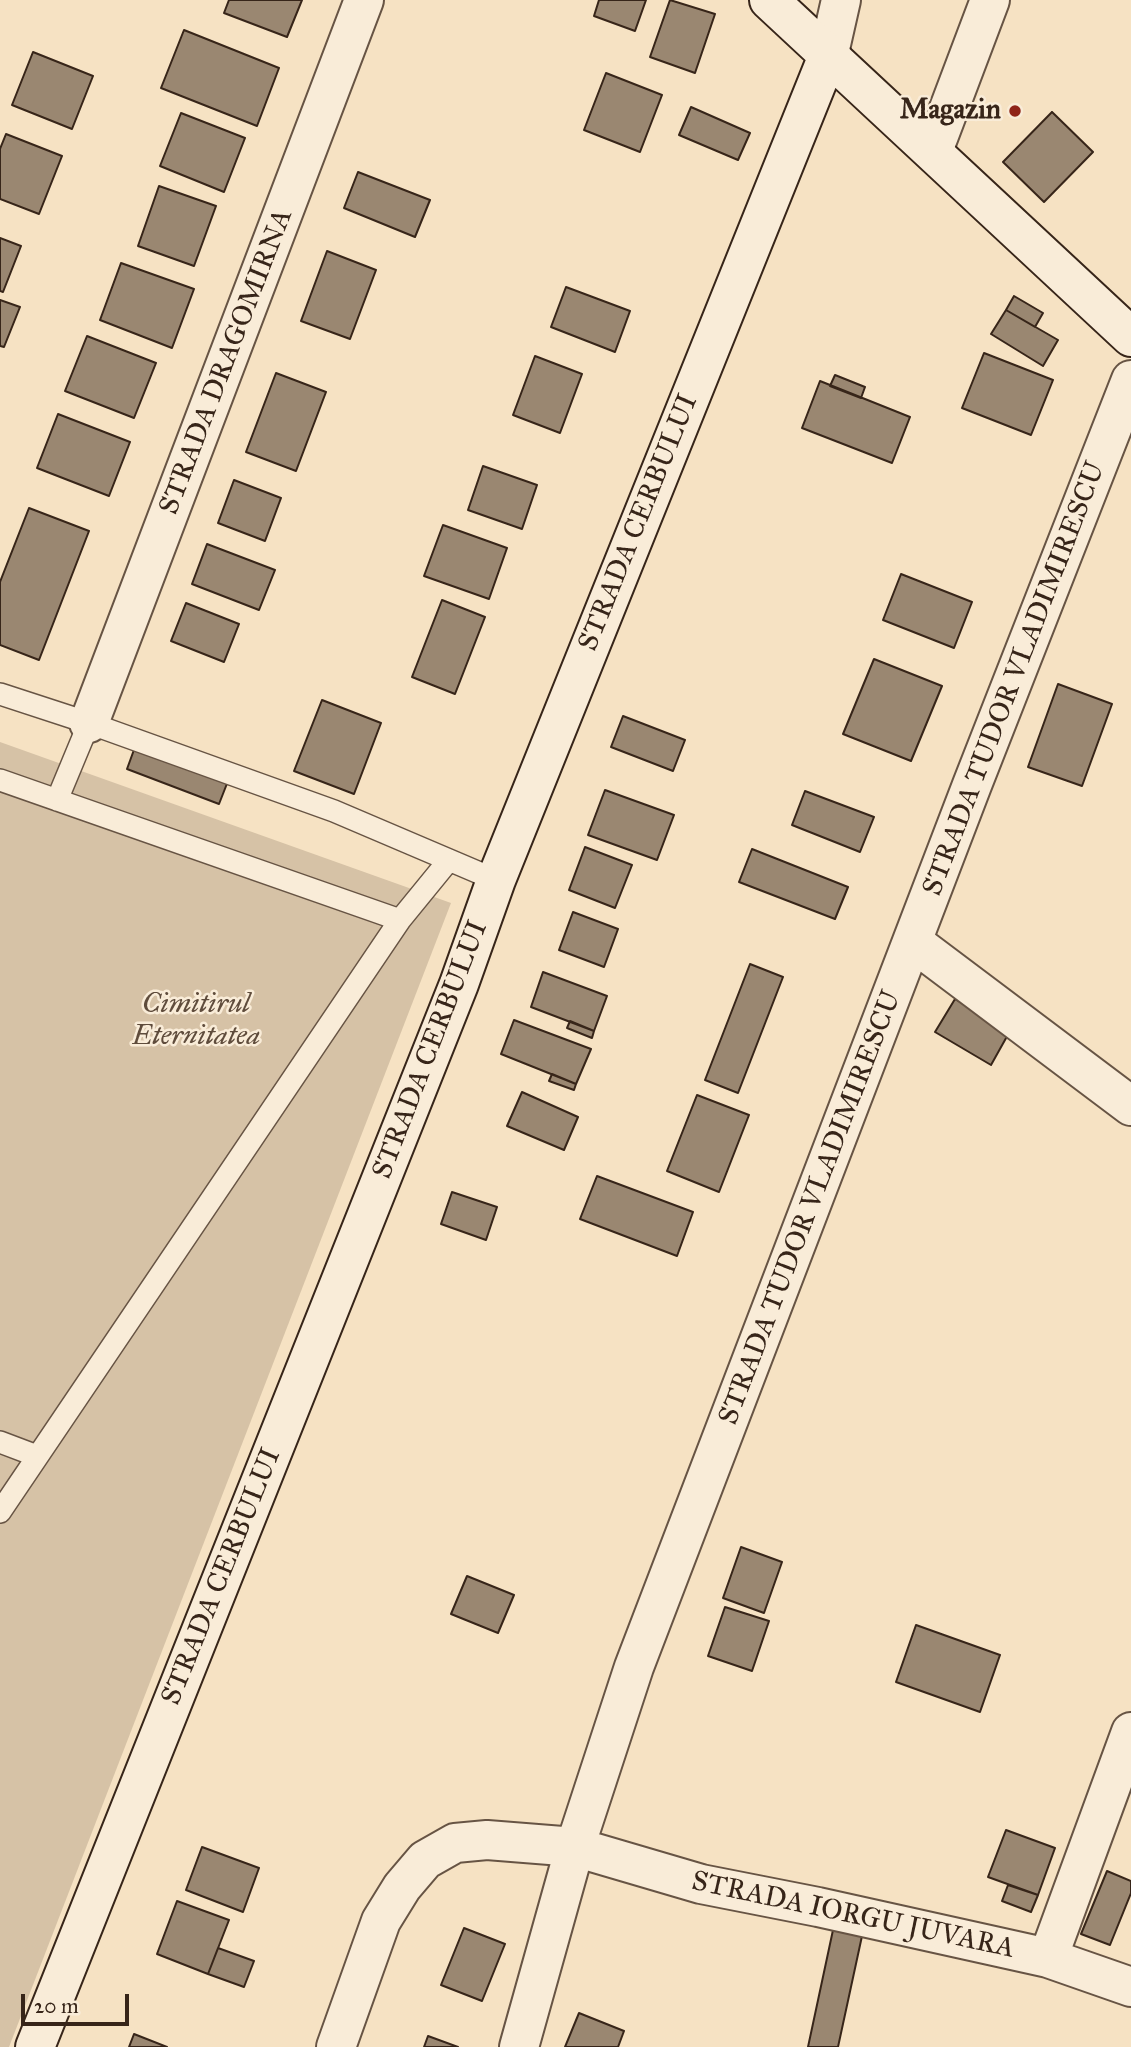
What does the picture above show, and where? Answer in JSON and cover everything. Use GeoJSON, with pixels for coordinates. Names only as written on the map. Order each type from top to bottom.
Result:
{"type":"FeatureCollection","features":[{"type":"Feature","properties":{"kind":"street","name":"STRADA DRAGOMIRNA"},"geometry":{"type":"LineString","coordinates":[[89,723],[364,0]]}},
{"type":"Feature","properties":{"kind":"street"},"geometry":{"type":"LineString","coordinates":[[769,0],[1131,337]]}},
{"type":"Feature","properties":{"kind":"street","name":"STRADA CERBULUI"},"geometry":{"type":"LineString","coordinates":[[35,2047],[459,984],[496,880],[829,54],[842,0]]}},
{"type":"Feature","properties":{"kind":"street"},"geometry":{"type":"LineString","coordinates":[[933,151],[990,0]]}},
{"type":"Feature","properties":{"kind":"street","name":"STRADA TUDOR VLADIMIRESCU"},"geometry":{"type":"LineString","coordinates":[[519,2047],[575,1847],[634,1667],[1131,380]]}},
{"type":"Feature","properties":{"kind":"street"},"geometry":{"type":"LineString","coordinates":[[913,942],[1131,1106]]}},
{"type":"Feature","properties":{"kind":"street"},"geometry":{"type":"LineString","coordinates":[[1048,1958],[1131,1732]]}},
{"type":"Feature","properties":{"kind":"street","name":"STRADA IORGU JUVARA"},"geometry":{"type":"LineString","coordinates":[[336,2047],[381,1921],[402,1887],[425,1860],[455,1843],[487,1840],[575,1847],[701,1884],[1048,1958],[1131,1987]]}},
{"type":"Feature","properties":{"kind":"lane"},"geometry":{"type":"LineString","coordinates":[[0,694],[334,811],[496,880]]}},
{"type":"Feature","properties":{"kind":"lane"},"geometry":{"type":"LineString","coordinates":[[57,800],[89,723]]}},
{"type":"Feature","properties":{"kind":"lane"},"geometry":{"type":"LineString","coordinates":[[0,780],[400,920]]}},
{"type":"Feature","properties":{"kind":"lane"},"geometry":{"type":"LineString","coordinates":[[0,1512],[400,920],[449,860]]}},
{"type":"Feature","properties":{"kind":"lane"},"geometry":{"type":"LineString","coordinates":[[0,1443],[37,1456]]}},
{"type":"Feature","properties":{"kind":"green space","name":"Cimitirul Eternitatea"},"geometry":{"type":"Polygon","coordinates":[[[0,742],[451,903],[9,2047],[0,2047],[0,742]]]}},
{"type":"Feature","properties":{"kind":"building"},"geometry":{"type":"Polygon","coordinates":[[[229,0],[302,0],[287,37],[224,13],[229,0]]]}},
{"type":"Feature","properties":{"kind":"building"},"geometry":{"type":"Polygon","coordinates":[[[599,0],[646,0],[635,31],[594,16],[599,0]]]}},
{"type":"Feature","properties":{"kind":"building"},"geometry":{"type":"Polygon","coordinates":[[[670,0],[715,14],[695,73],[650,57],[670,0]]]}},
{"type":"Feature","properties":{"kind":"building"},"geometry":{"type":"Polygon","coordinates":[[[184,30],[279,68],[257,126],[161,88],[184,30]]]}},
{"type":"Feature","properties":{"kind":"building"},"geometry":{"type":"Polygon","coordinates":[[[33,52],[93,76],[72,129],[12,105],[33,52]]]}},
{"type":"Feature","properties":{"kind":"building"},"geometry":{"type":"Polygon","coordinates":[[[606,73],[662,95],[640,152],[584,130],[606,73]]]}},
{"type":"Feature","properties":{"kind":"building"},"geometry":{"type":"Polygon","coordinates":[[[691,107],[750,133],[738,160],[679,135],[691,107]]]}},
{"type":"Feature","properties":{"kind":"building"},"geometry":{"type":"Polygon","coordinates":[[[1052,112],[1093,152],[1044,202],[1003,162],[1052,112]]]}},
{"type":"Feature","properties":{"kind":"building"},"geometry":{"type":"Polygon","coordinates":[[[181,113],[245,138],[224,192],[160,166],[181,113]]]}},
{"type":"Feature","properties":{"kind":"building"},"geometry":{"type":"Polygon","coordinates":[[[6,134],[62,156],[39,214],[0,199],[0,149],[6,134]]]}},
{"type":"Feature","properties":{"kind":"building"},"geometry":{"type":"Polygon","coordinates":[[[358,172],[430,200],[415,237],[344,208],[358,172]]]}},
{"type":"Feature","properties":{"kind":"building"},"geometry":{"type":"Polygon","coordinates":[[[159,186],[216,206],[194,266],[138,246],[159,186]]]}},
{"type":"Feature","properties":{"kind":"building"},"geometry":{"type":"Polygon","coordinates":[[[0,238],[21,246],[3,292],[0,291],[0,238]]]}},
{"type":"Feature","properties":{"kind":"building"},"geometry":{"type":"Polygon","coordinates":[[[327,251],[376,270],[350,339],[301,321],[327,251]]]}},
{"type":"Feature","properties":{"kind":"building"},"geometry":{"type":"Polygon","coordinates":[[[121,263],[194,289],[172,348],[100,320],[121,263]]]}},
{"type":"Feature","properties":{"kind":"building"},"geometry":{"type":"Polygon","coordinates":[[[566,287],[630,311],[615,352],[551,327],[566,287]]]}},
{"type":"Feature","properties":{"kind":"building"},"geometry":{"type":"Polygon","coordinates":[[[1014,296],[1043,313],[1035,327],[1006,310],[1014,296]]]}},
{"type":"Feature","properties":{"kind":"building"},"geometry":{"type":"Polygon","coordinates":[[[0,300],[20,307],[4,347],[0,346],[0,300]]]}},
{"type":"Feature","properties":{"kind":"building"},"geometry":{"type":"Polygon","coordinates":[[[1006,310],[1058,340],[1043,366],[991,334],[1006,310]]]}},
{"type":"Feature","properties":{"kind":"building"},"geometry":{"type":"Polygon","coordinates":[[[87,336],[156,363],[134,418],[65,391],[87,336]]]}},
{"type":"Feature","properties":{"kind":"building"},"geometry":{"type":"Polygon","coordinates":[[[984,353],[1053,380],[1031,435],[962,408],[984,353]]]}},
{"type":"Feature","properties":{"kind":"building"},"geometry":{"type":"Polygon","coordinates":[[[535,356],[582,374],[560,433],[513,415],[535,356]]]}},
{"type":"Feature","properties":{"kind":"building"},"geometry":{"type":"Polygon","coordinates":[[[276,373],[326,392],[296,471],[246,452],[276,373]]]}},
{"type":"Feature","properties":{"kind":"building"},"geometry":{"type":"Polygon","coordinates":[[[835,375],[865,387],[861,398],[830,386],[835,375]]]}},
{"type":"Feature","properties":{"kind":"building"},"geometry":{"type":"Polygon","coordinates":[[[820,381],[910,417],[892,463],[802,428],[820,381]]]}},
{"type":"Feature","properties":{"kind":"building"},"geometry":{"type":"Polygon","coordinates":[[[58,414],[130,442],[109,496],[37,468],[58,414]]]}},
{"type":"Feature","properties":{"kind":"building"},"geometry":{"type":"Polygon","coordinates":[[[483,466],[537,485],[522,529],[468,510],[483,466]]]}},
{"type":"Feature","properties":{"kind":"building"},"geometry":{"type":"Polygon","coordinates":[[[234,480],[281,498],[265,541],[218,523],[234,480]]]}},
{"type":"Feature","properties":{"kind":"building"},"geometry":{"type":"Polygon","coordinates":[[[29,508],[89,531],[39,660],[0,645],[0,582],[29,508]]]}},
{"type":"Feature","properties":{"kind":"building"},"geometry":{"type":"Polygon","coordinates":[[[443,525],[507,548],[489,599],[424,576],[443,525]]]}},
{"type":"Feature","properties":{"kind":"building"},"geometry":{"type":"Polygon","coordinates":[[[207,544],[275,570],[259,610],[192,584],[207,544]]]}},
{"type":"Feature","properties":{"kind":"building"},"geometry":{"type":"Polygon","coordinates":[[[901,574],[972,602],[954,648],[883,620],[901,574]]]}},
{"type":"Feature","properties":{"kind":"building"},"geometry":{"type":"Polygon","coordinates":[[[442,600],[485,617],[455,694],[412,677],[442,600]]]}},
{"type":"Feature","properties":{"kind":"building"},"geometry":{"type":"Polygon","coordinates":[[[186,603],[239,624],[224,662],[171,641],[186,603]]]}},
{"type":"Feature","properties":{"kind":"building"},"geometry":{"type":"Polygon","coordinates":[[[874,659],[942,686],[911,761],[843,734],[874,659]]]}},
{"type":"Feature","properties":{"kind":"building"},"geometry":{"type":"Polygon","coordinates":[[[1058,684],[1112,704],[1082,786],[1028,767],[1058,684]]]}},
{"type":"Feature","properties":{"kind":"building"},"geometry":{"type":"Polygon","coordinates":[[[322,700],[381,723],[354,794],[294,771],[322,700]]]}},
{"type":"Feature","properties":{"kind":"building"},"geometry":{"type":"Polygon","coordinates":[[[623,716],[685,740],[673,771],[611,747],[623,716]]]}},
{"type":"Feature","properties":{"kind":"building"},"geometry":{"type":"Polygon","coordinates":[[[135,747],[228,781],[219,804],[127,769],[135,747]]]}},
{"type":"Feature","properties":{"kind":"building"},"geometry":{"type":"Polygon","coordinates":[[[605,790],[674,815],[657,860],[588,835],[605,790]]]}},
{"type":"Feature","properties":{"kind":"building"},"geometry":{"type":"Polygon","coordinates":[[[805,791],[874,817],[860,852],[792,825],[805,791]]]}},
{"type":"Feature","properties":{"kind":"building"},"geometry":{"type":"Polygon","coordinates":[[[585,847],[632,865],[615,908],[569,890],[585,847]]]}},
{"type":"Feature","properties":{"kind":"building"},"geometry":{"type":"Polygon","coordinates":[[[752,849],[848,887],[835,919],[739,882],[752,849]]]}},
{"type":"Feature","properties":{"kind":"building"},"geometry":{"type":"Polygon","coordinates":[[[573,912],[618,929],[604,967],[559,950],[573,912]]]}},
{"type":"Feature","properties":{"kind":"building"},"geometry":{"type":"Polygon","coordinates":[[[750,964],[783,977],[738,1093],[705,1080],[750,964]]]}},
{"type":"Feature","properties":{"kind":"building"},"geometry":{"type":"Polygon","coordinates":[[[543,972],[607,996],[594,1031],[531,1007],[543,972]]]}},
{"type":"Feature","properties":{"kind":"building"},"geometry":{"type":"Polygon","coordinates":[[[955,999],[1010,1031],[991,1065],[935,1032],[955,999]]]}},
{"type":"Feature","properties":{"kind":"building"},"geometry":{"type":"Polygon","coordinates":[[[514,1020],[591,1049],[576,1084],[501,1054],[514,1020]]]}},
{"type":"Feature","properties":{"kind":"building"},"geometry":{"type":"Polygon","coordinates":[[[570,1021],[594,1031],[592,1038],[567,1028],[570,1021]]]}},
{"type":"Feature","properties":{"kind":"building"},"geometry":{"type":"Polygon","coordinates":[[[552,1074],[576,1084],[574,1090],[549,1081],[552,1074]]]}},
{"type":"Feature","properties":{"kind":"building"},"geometry":{"type":"Polygon","coordinates":[[[522,1092],[578,1117],[564,1150],[507,1126],[522,1092]]]}},
{"type":"Feature","properties":{"kind":"building"},"geometry":{"type":"Polygon","coordinates":[[[697,1095],[749,1115],[719,1192],[667,1171],[697,1095]]]}},
{"type":"Feature","properties":{"kind":"building"},"geometry":{"type":"Polygon","coordinates":[[[597,1176],[693,1212],[677,1256],[580,1219],[597,1176]]]}},
{"type":"Feature","properties":{"kind":"building"},"geometry":{"type":"Polygon","coordinates":[[[452,1192],[497,1207],[486,1240],[441,1224],[452,1192]]]}},
{"type":"Feature","properties":{"kind":"building"},"geometry":{"type":"Polygon","coordinates":[[[741,1547],[782,1562],[764,1613],[723,1598],[741,1547]]]}},
{"type":"Feature","properties":{"kind":"building"},"geometry":{"type":"Polygon","coordinates":[[[467,1576],[514,1595],[498,1633],[451,1614],[467,1576]]]}},
{"type":"Feature","properties":{"kind":"building"},"geometry":{"type":"Polygon","coordinates":[[[725,1607],[769,1621],[752,1671],[708,1656],[725,1607]]]}},
{"type":"Feature","properties":{"kind":"building"},"geometry":{"type":"Polygon","coordinates":[[[916,1625],[1000,1655],[980,1712],[896,1682],[916,1625]]]}},
{"type":"Feature","properties":{"kind":"building"},"geometry":{"type":"Polygon","coordinates":[[[1006,1830],[1055,1848],[1038,1895],[988,1877],[1006,1830]]]}},
{"type":"Feature","properties":{"kind":"building"},"geometry":{"type":"Polygon","coordinates":[[[202,1847],[259,1868],[243,1912],[186,1890],[202,1847]]]}},
{"type":"Feature","properties":{"kind":"building"},"geometry":{"type":"Polygon","coordinates":[[[1107,1871],[1131,1881],[1131,1893],[1110,1945],[1081,1934],[1107,1871]]]}},
{"type":"Feature","properties":{"kind":"building"},"geometry":{"type":"Polygon","coordinates":[[[1008,1885],[1038,1895],[1031,1912],[1002,1901],[1008,1885]]]}},
{"type":"Feature","properties":{"kind":"building"},"geometry":{"type":"Polygon","coordinates":[[[177,1901],[229,1920],[208,1974],[157,1954],[177,1901]]]}},
{"type":"Feature","properties":{"kind":"building"},"geometry":{"type":"Polygon","coordinates":[[[464,1928],[505,1944],[482,2001],[441,1985],[464,1928]]]}},
{"type":"Feature","properties":{"kind":"building"},"geometry":{"type":"Polygon","coordinates":[[[833,1930],[862,1936],[838,2047],[808,2047],[833,1930]]]}},
{"type":"Feature","properties":{"kind":"building"},"geometry":{"type":"Polygon","coordinates":[[[218,1948],[254,1961],[244,1987],[208,1974],[218,1948]]]}},
{"type":"Feature","properties":{"kind":"building"},"geometry":{"type":"Polygon","coordinates":[[[579,2013],[624,2031],[618,2047],[565,2047],[579,2013]]]}},
{"type":"Feature","properties":{"kind":"building"},"geometry":{"type":"Polygon","coordinates":[[[134,2034],[167,2047],[129,2047],[134,2034]]]}},
{"type":"Feature","properties":{"kind":"building"},"geometry":{"type":"Polygon","coordinates":[[[428,2036],[458,2047],[424,2047],[428,2036]]]}},
{"type":"Feature","properties":{"kind":"place","name":"Magazin"},"geometry":{"type":"Point","coordinates":[1015,111]}}]}
